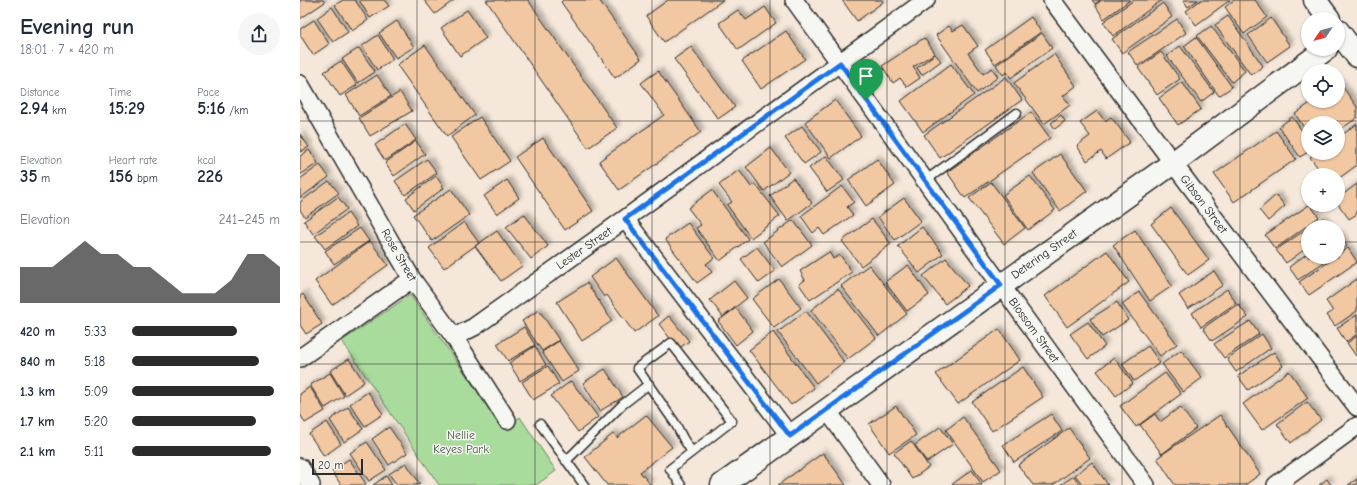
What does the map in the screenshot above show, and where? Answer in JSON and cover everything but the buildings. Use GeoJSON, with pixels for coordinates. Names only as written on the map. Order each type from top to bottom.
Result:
{"type":"FeatureCollection","features":[{"type":"Feature","properties":{"kind":"street","name":"Blossom Street"},"geometry":{"type":"LineString","coordinates":[[794,0],[1146,485]]}},
{"type":"Feature","properties":{"kind":"street","name":"Lester Street"},"geometry":{"type":"LineString","coordinates":[[454,337],[474,327],[926,0]]}},
{"type":"Feature","properties":{"kind":"street","name":"Gibson Street"},"geometry":{"type":"LineString","coordinates":[[1052,0],[1357,408]]}},
{"type":"Feature","properties":{"kind":"street"},"geometry":{"type":"LineString","coordinates":[[1315,0],[1324,12]]}},
{"type":"Feature","properties":{"kind":"street"},"geometry":{"type":"LineString","coordinates":[[1345,42],[1357,56]]}},
{"type":"Feature","properties":{"kind":"street","name":"Detering Street"},"geometry":{"type":"LineString","coordinates":[[722,485],[1173,163],[1314,56]]}},
{"type":"Feature","properties":{"kind":"street","name":"Rose Street"},"geometry":{"type":"LineString","coordinates":[[300,84],[412,279],[454,337],[507,420]]}},
{"type":"Feature","properties":{"kind":"street"},"geometry":{"type":"LineString","coordinates":[[625,219],[790,436]]}},
{"type":"Feature","properties":{"kind":"street"},"geometry":{"type":"LineString","coordinates":[[300,358],[412,279]]}},
{"type":"Feature","properties":{"kind":"street"},"geometry":{"type":"LineString","coordinates":[[827,410],[881,485]]}},
{"type":"Feature","properties":{"kind":"street"},"geometry":{"type":"LineString","coordinates":[[1276,485],[1357,426]]}},
{"type":"Feature","properties":{"kind":"street"},"geometry":{"type":"LineString","coordinates":[[300,467],[311,485]]}},
{"type":"Feature","properties":{"kind":"lane"},"geometry":{"type":"LineString","coordinates":[[925,181],[1017,113]]}},
{"type":"Feature","properties":{"kind":"lane"},"geometry":{"type":"LineString","coordinates":[[681,485],[670,469],[692,452],[732,421],[672,343],[637,368],[649,384],[692,452]]}},
{"type":"Feature","properties":{"kind":"lane"},"geometry":{"type":"LineString","coordinates":[[566,460],[622,406],[649,384]]}},
{"type":"Feature","properties":{"kind":"lane"},"geometry":{"type":"LineString","coordinates":[[540,424],[584,485]]}},
{"type":"Feature","properties":{"kind":"green space","name":"Nellie Keyes Park"},"geometry":{"type":"Polygon","coordinates":[[[410,295],[504,429],[520,417],[556,471],[536,485],[439,485],[342,341],[410,295]]]}},
{"type":"Feature","properties":{"kind":"route"},"geometry":{"type":"LineString","coordinates":[[840,63],[866,100],[1001,285],[790,436],[625,219],[840,63]]}}]}
